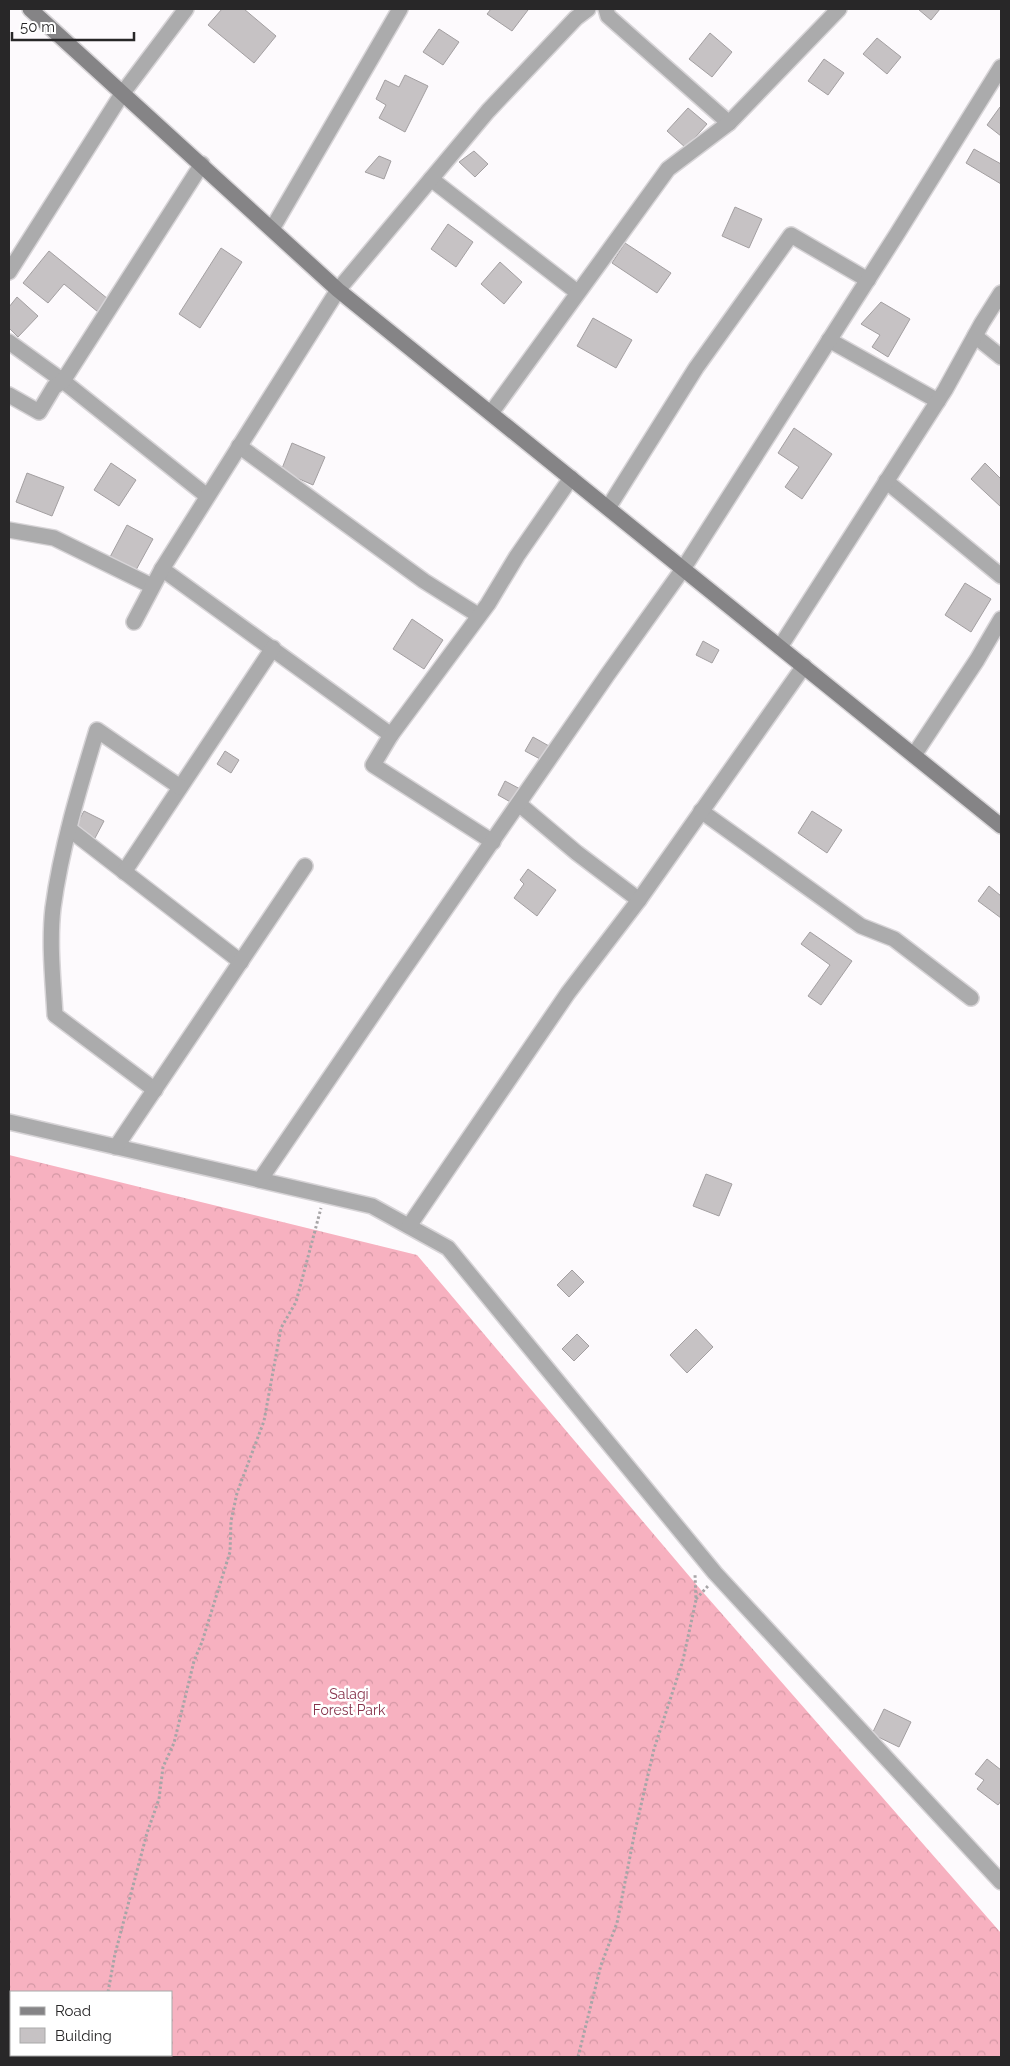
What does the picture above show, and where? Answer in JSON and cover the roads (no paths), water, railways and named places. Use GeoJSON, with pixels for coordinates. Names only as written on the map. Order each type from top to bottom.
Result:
{"type":"FeatureCollection","features":[{"type":"Feature","properties":{"kind":"street"},"geometry":{"type":"LineString","coordinates":[[30,9],[338,290],[1001,826]]}},
{"type":"Feature","properties":{"kind":"street"},"geometry":{"type":"LineString","coordinates":[[9,272],[122,94],[186,9]]}},
{"type":"Feature","properties":{"kind":"street"},"geometry":{"type":"LineString","coordinates":[[272,229],[400,9]]}},
{"type":"Feature","properties":{"kind":"street"},"geometry":{"type":"LineString","coordinates":[[134,622],[162,569],[338,290],[488,111],[576,18],[588,9]]}},
{"type":"Feature","properties":{"kind":"street"},"geometry":{"type":"LineString","coordinates":[[606,9],[608,16],[729,123]]}},
{"type":"Feature","properties":{"kind":"street"},"geometry":{"type":"LineString","coordinates":[[491,413],[668,169],[729,123],[839,9]]}},
{"type":"Feature","properties":{"kind":"street"},"geometry":{"type":"LineString","coordinates":[[260,1180],[492,842],[683,569],[868,280],[1001,67]]}},
{"type":"Feature","properties":{"kind":"street"},"geometry":{"type":"LineString","coordinates":[[9,395],[39,412],[54,388],[63,382],[202,164]]}},
{"type":"Feature","properties":{"kind":"street"},"geometry":{"type":"LineString","coordinates":[[431,180],[577,292]]}},
{"type":"Feature","properties":{"kind":"street"},"geometry":{"type":"LineString","coordinates":[[608,508],[696,368],[790,235],[868,280]]}},
{"type":"Feature","properties":{"kind":"street"},"geometry":{"type":"LineString","coordinates":[[780,647],[938,401],[1001,293]]}},
{"type":"Feature","properties":{"kind":"street"},"geometry":{"type":"LineString","coordinates":[[975,336],[1001,357]]}},
{"type":"Feature","properties":{"kind":"street"},"geometry":{"type":"LineString","coordinates":[[829,340],[938,401]]}},
{"type":"Feature","properties":{"kind":"street"},"geometry":{"type":"LineString","coordinates":[[9,342],[63,382],[207,496]]}},
{"type":"Feature","properties":{"kind":"street"},"geometry":{"type":"LineString","coordinates":[[238,446],[424,581],[478,615]]}},
{"type":"Feature","properties":{"kind":"street"},"geometry":{"type":"LineString","coordinates":[[492,842],[373,765],[391,735],[488,604],[517,556],[571,478]]}},
{"type":"Feature","properties":{"kind":"street"},"geometry":{"type":"LineString","coordinates":[[886,481],[1001,576]]}},
{"type":"Feature","properties":{"kind":"street"},"geometry":{"type":"LineString","coordinates":[[9,530],[54,538],[152,586]]}},
{"type":"Feature","properties":{"kind":"street"},"geometry":{"type":"LineString","coordinates":[[162,569],[391,735]]}},
{"type":"Feature","properties":{"kind":"street"},"geometry":{"type":"LineString","coordinates":[[914,755],[977,660],[1001,619]]}},
{"type":"Feature","properties":{"kind":"street"},"geometry":{"type":"LineString","coordinates":[[124,872],[273,648]]}},
{"type":"Feature","properties":{"kind":"street"},"geometry":{"type":"LineString","coordinates":[[409,1226],[568,993],[639,900],[804,666]]}},
{"type":"Feature","properties":{"kind":"street"},"geometry":{"type":"LineString","coordinates":[[155,1090],[55,1015],[52,964],[53,909],[69,829],[97,730],[180,788]]}},
{"type":"Feature","properties":{"kind":"street"},"geometry":{"type":"LineString","coordinates":[[519,804],[577,853],[639,900]]}},
{"type":"Feature","properties":{"kind":"street"},"geometry":{"type":"LineString","coordinates":[[701,811],[861,926],[894,939],[971,998]]}},
{"type":"Feature","properties":{"kind":"street"},"geometry":{"type":"LineString","coordinates":[[69,829],[240,962]]}},
{"type":"Feature","properties":{"kind":"street"},"geometry":{"type":"LineString","coordinates":[[116,1147],[304,866]]}},
{"type":"Feature","properties":{"kind":"street"},"geometry":{"type":"LineString","coordinates":[[9,1122],[372,1206],[448,1248],[698,1552],[1001,1882]]}},
{"type":"Feature","properties":{"kind":"park label","name":"Salagi Forest Park"},"geometry":{"type":"Point","coordinates":[349,1702]}}]}
